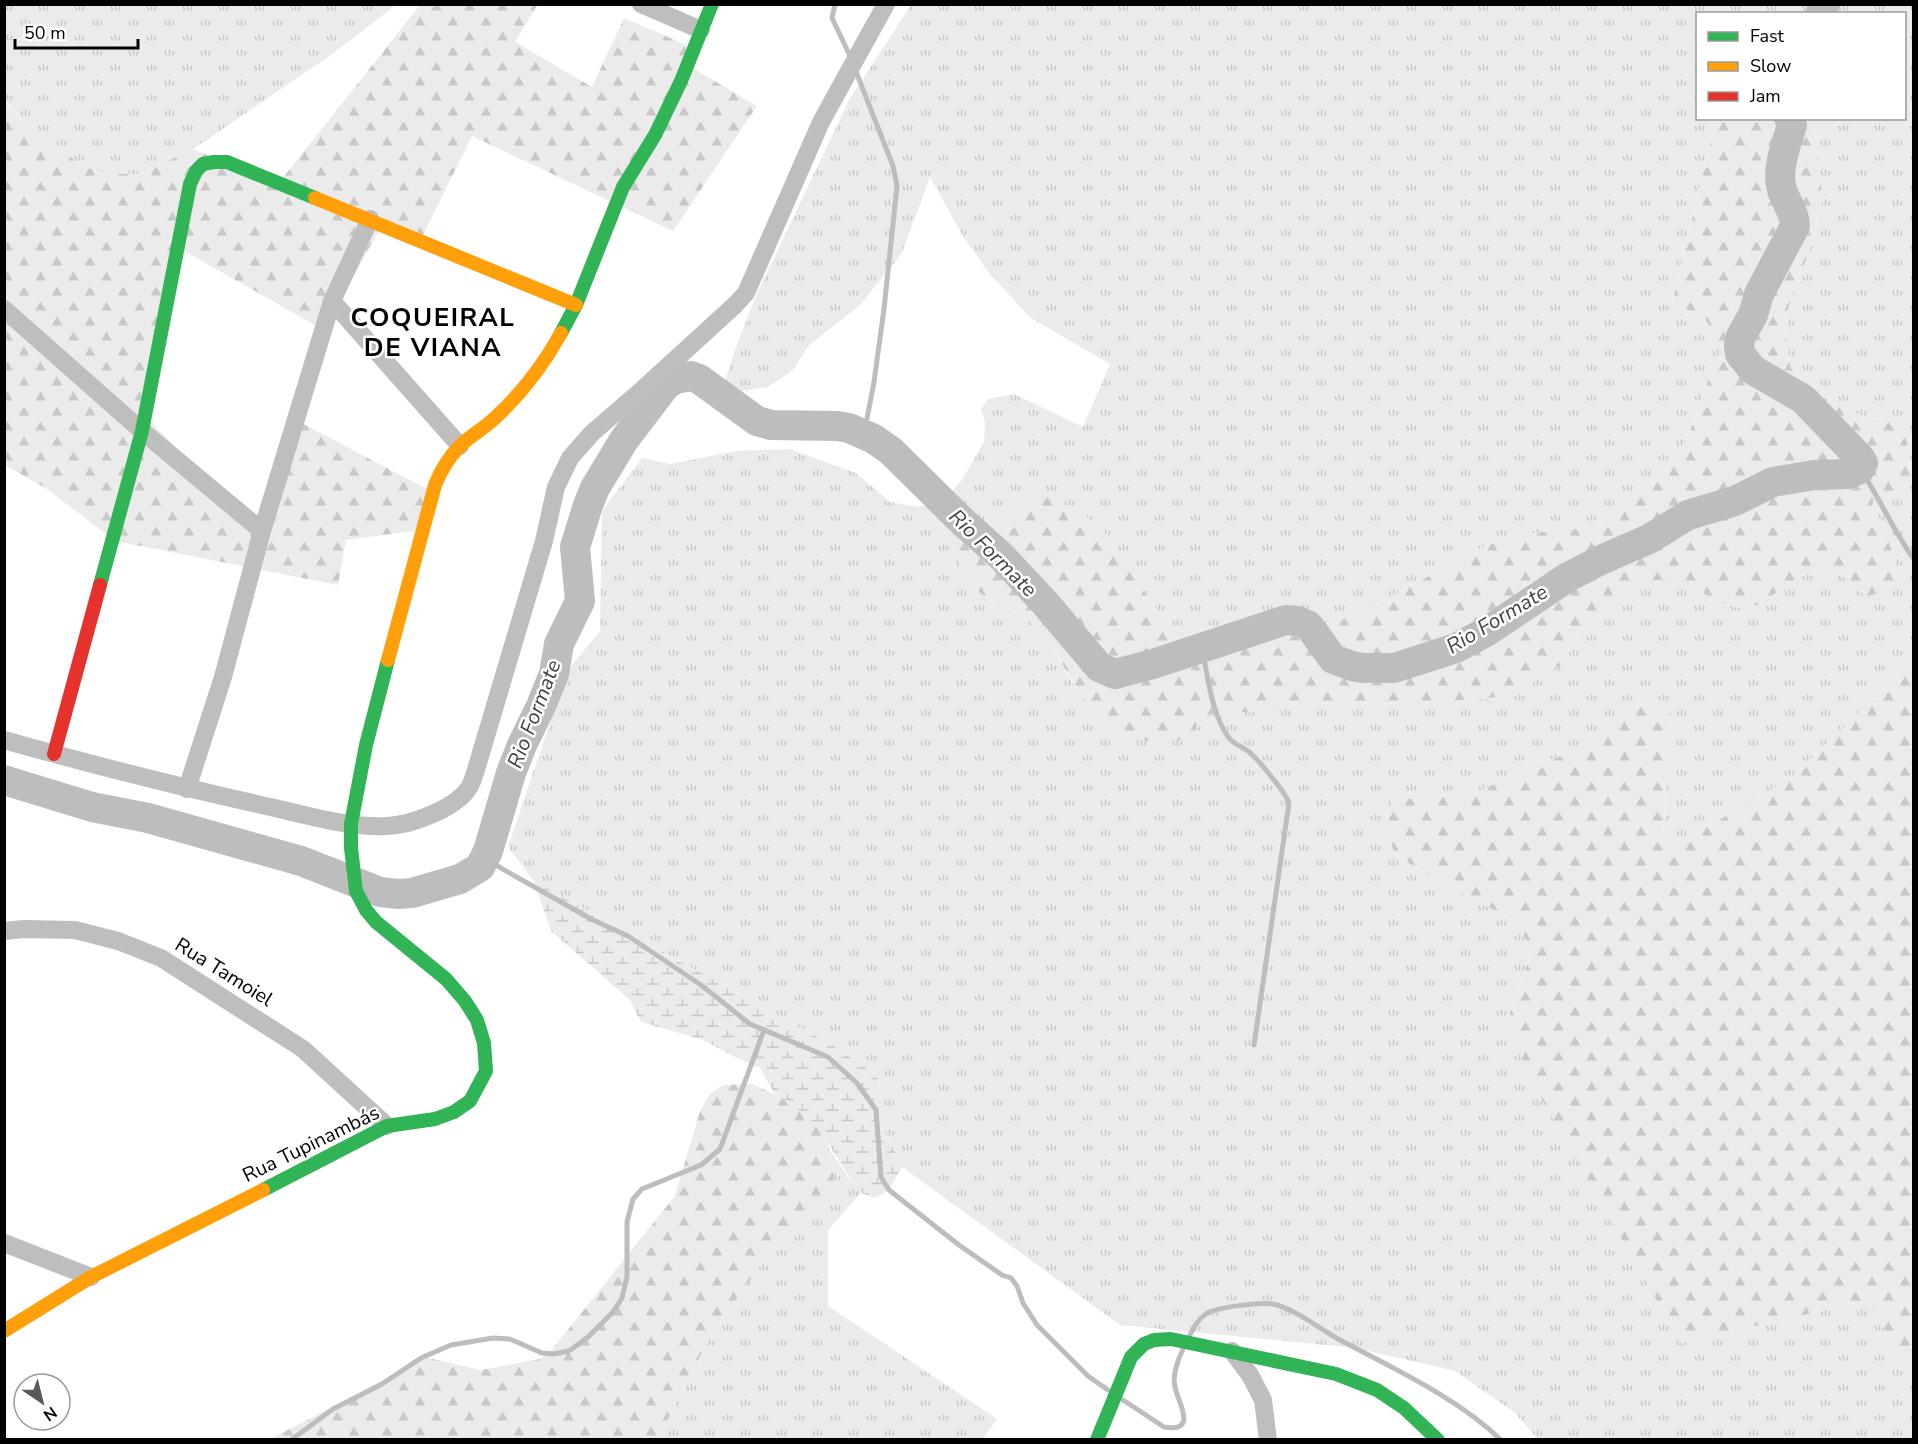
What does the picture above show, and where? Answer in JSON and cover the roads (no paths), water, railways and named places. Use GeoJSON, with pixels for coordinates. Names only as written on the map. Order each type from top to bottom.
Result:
{"type":"FeatureCollection","features":[{"type":"Feature","properties":{"kind":"street"},"geometry":{"type":"LineString","coordinates":[[641,4],[701,30]]}},
{"type":"Feature","properties":{"kind":"street"},"geometry":{"type":"LineString","coordinates":[[351,824],[366,745],[435,485],[443,466],[460,446],[495,419],[524,389],[549,356],[576,304],[623,187],[655,135],[681,81],[712,4]]}},
{"type":"Feature","properties":{"kind":"street"},"geometry":{"type":"LineString","coordinates":[[4,740],[187,789],[351,824],[388,826],[418,820],[448,806],[461,797],[470,788],[476,773],[537,563],[556,487],[563,471],[570,458],[592,433],[644,389],[746,293],[821,122],[886,4]]}},
{"type":"Feature","properties":{"kind":"street"},"geometry":{"type":"LineString","coordinates":[[54,754],[142,431],[190,184],[200,165],[214,160],[227,162],[576,304]]}},
{"type":"Feature","properties":{"kind":"street"},"geometry":{"type":"LineString","coordinates":[[187,789],[332,301],[370,219]]}},
{"type":"Feature","properties":{"kind":"street"},"geometry":{"type":"LineString","coordinates":[[332,301],[460,446]]}},
{"type":"Feature","properties":{"kind":"street"},"geometry":{"type":"LineString","coordinates":[[4,309],[142,431],[262,531]]}},
{"type":"Feature","properties":{"kind":"street","name":"Rua Tupinambás"},"geometry":{"type":"LineString","coordinates":[[4,1331],[91,1277],[387,1126],[435,1119],[454,1112],[470,1101],[486,1071],[484,1043],[477,1020],[446,979],[376,922],[356,891],[351,824]]}},
{"type":"Feature","properties":{"kind":"street","name":"Rua Tamoiel"},"geometry":{"type":"LineString","coordinates":[[4,931],[75,930],[118,941],[161,958],[303,1049],[387,1126]]}},
{"type":"Feature","properties":{"kind":"street"},"geometry":{"type":"LineString","coordinates":[[4,1243],[91,1277]]}},
{"type":"Feature","properties":{"kind":"street"},"geometry":{"type":"LineString","coordinates":[[1097,1440],[1131,1357],[1144,1344],[1154,1340],[1171,1339],[1336,1374],[1377,1390],[1404,1408],[1438,1440]]}},
{"type":"Feature","properties":{"kind":"street"},"geometry":{"type":"LineString","coordinates":[[1232,1351],[1250,1375],[1263,1400],[1268,1440]]}},
{"type":"Feature","properties":{"kind":"waterway"},"geometry":{"type":"LineString","coordinates":[[835,4],[832,18],[851,58]]}},
{"type":"Feature","properties":{"kind":"waterway","name":"Rio Formate"},"geometry":{"type":"LineString","coordinates":[[1821,12],[1825,4]]}},
{"type":"Feature","properties":{"kind":"waterway"},"geometry":{"type":"LineString","coordinates":[[855,69],[893,166],[897,186],[884,309],[864,434]]}},
{"type":"Feature","properties":{"kind":"waterway","name":"Rio Formate"},"geometry":{"type":"LineString","coordinates":[[4,780],[92,807],[148,818],[301,861],[380,892],[412,893],[460,879],[480,867],[488,851],[511,773],[554,674],[559,644],[580,601],[575,547],[595,488],[624,440],[666,385],[675,379],[691,376],[699,379],[757,421],[771,425],[837,426],[849,428],[874,439],[891,451],[1001,556],[1045,603],[1099,667],[1115,674],[1153,664],[1286,620],[1298,621],[1309,626],[1333,659],[1362,668],[1394,668],[1456,648],[1486,632],[1568,577],[1649,539],[1688,515],[1735,501],[1773,482],[1814,475],[1848,474],[1860,469],[1863,463],[1860,458],[1803,399],[1753,370],[1740,354],[1741,336],[1753,315],[1759,294],[1795,226],[1794,217],[1780,182],[1782,158],[1792,125],[1790,120]]}},
{"type":"Feature","properties":{"kind":"waterway"},"geometry":{"type":"LineString","coordinates":[[1860,469],[1914,559]]}},
{"type":"Feature","properties":{"kind":"waterway"},"geometry":{"type":"LineString","coordinates":[[1202,648],[1211,694],[1223,728],[1231,740],[1258,761],[1289,803],[1254,1045]]}},
{"type":"Feature","properties":{"kind":"waterway"},"geometry":{"type":"LineString","coordinates":[[485,859],[591,919],[628,936],[701,985],[750,1024],[828,1057],[857,1083],[876,1110],[881,1177],[889,1190],[959,1245],[1002,1275],[1011,1278],[1037,1325],[1088,1376],[1108,1390]]}},
{"type":"Feature","properties":{"kind":"waterway"},"geometry":{"type":"LineString","coordinates":[[291,1440],[333,1409],[382,1384],[421,1358],[451,1345],[493,1338],[510,1339],[542,1353],[554,1354],[569,1351],[588,1337],[613,1312],[622,1298],[627,1276],[627,1222],[633,1199],[642,1189],[701,1165],[720,1149],[764,1030]]}},
{"type":"Feature","properties":{"kind":"waterway"},"geometry":{"type":"LineString","coordinates":[[1190,1335],[1198,1321],[1211,1311],[1259,1304],[1273,1304],[1282,1307],[1446,1398],[1501,1440]]}},
{"type":"Feature","properties":{"kind":"waterway"},"geometry":{"type":"LineString","coordinates":[[1123,1400],[1164,1427],[1181,1426],[1184,1415],[1174,1378],[1183,1349]]}},
{"type":"Feature","properties":{"kind":"district","name":"COQUEIRAL DE VIANA"},"geometry":{"type":"Point","coordinates":[433,332]}}]}
